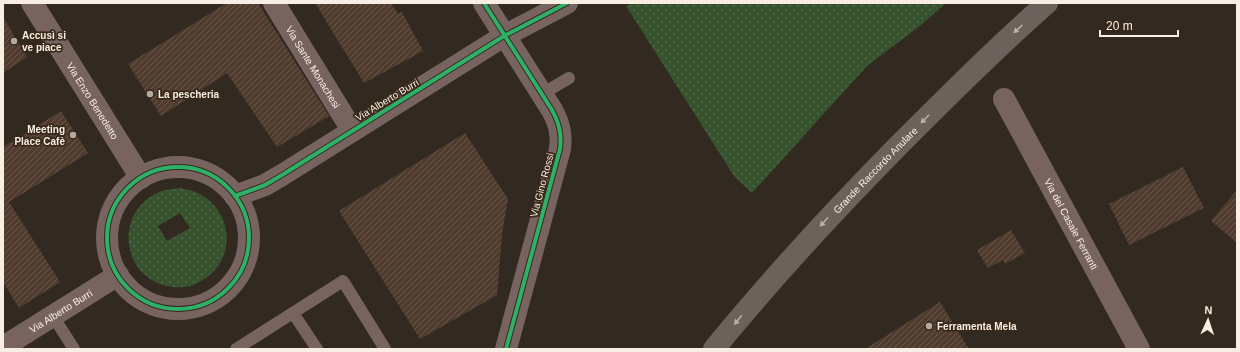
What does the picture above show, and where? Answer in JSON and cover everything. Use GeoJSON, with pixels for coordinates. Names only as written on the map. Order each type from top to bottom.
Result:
{"type":"FeatureCollection","features":[{"type":"Feature","properties":{"kind":"highway","name":"Grande Raccordo Anulare"},"geometry":{"type":"LineString","coordinates":[[714,349],[749,306],[851,193],[965,78],[1047,3]]}},
{"type":"Feature","properties":{"kind":"street","name":"Via Enzo Benedetto"},"geometry":{"type":"LineString","coordinates":[[32,3],[141,178]]}},
{"type":"Feature","properties":{"kind":"street","name":"Via Sante Monachesi"},"geometry":{"type":"LineString","coordinates":[[274,3],[352,130]]}},
{"type":"Feature","properties":{"kind":"street","name":"Via Gino Rossi"},"geometry":{"type":"LineString","coordinates":[[484,3],[552,110],[560,127],[561,134],[560,149],[506,349]]}},
{"type":"Feature","properties":{"kind":"street","name":"Via Alberto Burri"},"geometry":{"type":"LineString","coordinates":[[235,196],[265,185],[352,130],[470,59],[504,36],[567,3]]}},
{"type":"Feature","properties":{"kind":"street","name":"Via del Casale Ferranti"},"geometry":{"type":"LineString","coordinates":[[1004,100],[1139,349]]}},
{"type":"Feature","properties":{"kind":"street"},"geometry":{"type":"LineString","coordinates":[[186,167],[197,169],[219,180],[228,187],[235,196],[246,217],[249,241],[248,253],[242,270],[232,284],[223,293],[202,305],[179,309],[166,308],[143,300],[125,285],[112,266],[107,244],[108,222],[117,201],[131,184],[141,178],[162,169],[186,167]]}},
{"type":"Feature","properties":{"kind":"street","name":"Via Alberto Burri"},"geometry":{"type":"LineString","coordinates":[[5,341],[53,316],[118,275]]}},
{"type":"Feature","properties":{"kind":"lane"},"geometry":{"type":"LineString","coordinates":[[542,94],[569,78]]}},
{"type":"Feature","properties":{"kind":"lane"},"geometry":{"type":"LineString","coordinates":[[236,349],[343,281],[384,349]]}},
{"type":"Feature","properties":{"kind":"lane"},"geometry":{"type":"LineString","coordinates":[[293,314],[317,349]]}},
{"type":"Feature","properties":{"kind":"lane"},"geometry":{"type":"LineString","coordinates":[[53,316],[74,349]]}},
{"type":"Feature","properties":{"kind":"green space"},"geometry":{"type":"Polygon","coordinates":[[[634,3],[946,3],[921,25],[867,66],[752,193],[734,176],[626,6],[634,3]]]}},
{"type":"Feature","properties":{"kind":"green space"},"geometry":{"type":"Polygon","coordinates":[[[181,188],[196,192],[206,198],[213,205],[223,220],[227,238],[223,257],[213,272],[196,284],[172,287],[154,281],[141,271],[133,258],[129,243],[130,227],[135,212],[146,200],[162,191],[181,188]],[[180,213],[158,226],[167,241],[190,228],[180,213]]]}},
{"type":"Feature","properties":{"kind":"building"},"geometry":{"type":"Polygon","coordinates":[[[227,3],[258,3],[329,116],[277,147],[227,73],[161,116],[128,64],[227,3]]]}},
{"type":"Feature","properties":{"kind":"building"},"geometry":{"type":"Polygon","coordinates":[[[315,3],[391,3],[398,14],[402,12],[423,51],[364,83],[315,3]]]}},
{"type":"Feature","properties":{"kind":"building"},"geometry":{"type":"Polygon","coordinates":[[[3,17],[27,57],[3,73],[3,17]]]}},
{"type":"Feature","properties":{"kind":"building"},"geometry":{"type":"Polygon","coordinates":[[[61,111],[88,153],[9,202],[60,282],[19,308],[3,282],[3,147],[61,111]]]}},
{"type":"Feature","properties":{"kind":"building"},"geometry":{"type":"Polygon","coordinates":[[[465,133],[508,199],[502,234],[497,295],[420,339],[339,211],[465,133]]]}},
{"type":"Feature","properties":{"kind":"building"},"geometry":{"type":"Polygon","coordinates":[[[1183,167],[1204,208],[1129,245],[1109,204],[1183,167]]]}},
{"type":"Feature","properties":{"kind":"building"},"geometry":{"type":"Polygon","coordinates":[[[1237,190],[1237,243],[1211,221],[1237,190]]]}},
{"type":"Feature","properties":{"kind":"building"},"geometry":{"type":"Polygon","coordinates":[[[1011,230],[1025,253],[1005,264],[1003,260],[988,268],[977,250],[1011,230]]]}},
{"type":"Feature","properties":{"kind":"building","name":"Ferramenta Mela"},"geometry":{"type":"Polygon","coordinates":[[[940,302],[969,349],[865,349],[940,302]]]}},
{"type":"Feature","properties":{"kind":"cycle path"},"geometry":{"type":"LineString","coordinates":[[484,3],[552,110],[558,124],[561,138],[560,149],[506,349]]}},
{"type":"Feature","properties":{"kind":"cycle path"},"geometry":{"type":"LineString","coordinates":[[235,196],[265,185],[504,36],[567,3]]}},
{"type":"Feature","properties":{"kind":"cycle path"},"geometry":{"type":"LineString","coordinates":[[171,167],[185,167],[199,170],[211,175],[223,183],[233,193],[244,211],[248,224],[249,238],[248,252],[244,265],[233,283],[223,293],[211,301],[199,306],[185,309],[171,309],[157,306],[145,301],[133,293],[123,283],[115,271],[110,259],[107,245],[107,231],[110,217],[115,205],[123,193],[133,183],[145,175],[157,170],[171,167]]}},
{"type":"Feature","properties":{"kind":"place","name":"Accusì si ve piace"},"geometry":{"type":"Point","coordinates":[14,41]}},
{"type":"Feature","properties":{"kind":"place","name":"La pescheria"},"geometry":{"type":"Point","coordinates":[150,94]}},
{"type":"Feature","properties":{"kind":"place","name":"Meeting Place Cafè"},"geometry":{"type":"Point","coordinates":[73,135]}},
{"type":"Feature","properties":{"kind":"place","name":"Ferramenta Mela"},"geometry":{"type":"Point","coordinates":[929,326]}}]}
